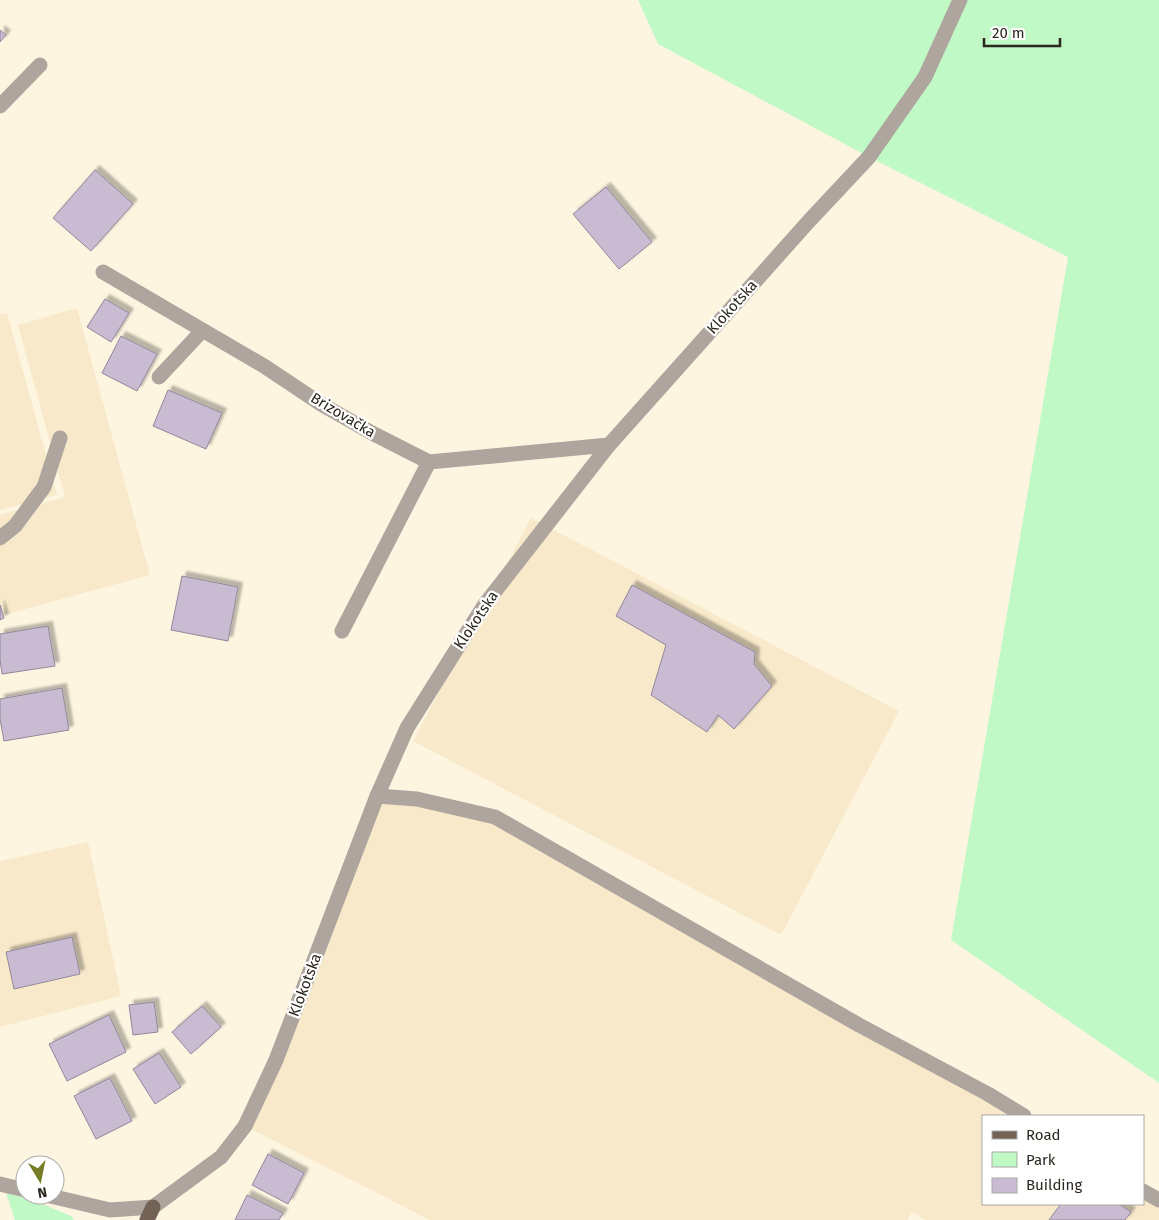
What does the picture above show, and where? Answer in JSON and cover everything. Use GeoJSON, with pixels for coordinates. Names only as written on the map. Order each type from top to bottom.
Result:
{"type":"FeatureCollection","features":[{"type":"Feature","properties":{"kind":"street","name":"Klokotska"},"geometry":{"type":"LineString","coordinates":[[65,1199],[110,1210],[150,1214],[221,1157],[245,1126],[276,1060],[377,796],[407,728],[484,604],[609,445],[809,221],[870,157],[926,78],[960,0]]}},
{"type":"Feature","properties":{"kind":"street"},"geometry":{"type":"LineString","coordinates":[[0,106],[40,65]]}},
{"type":"Feature","properties":{"kind":"street","name":"Brizovačka"},"geometry":{"type":"LineString","coordinates":[[103,272],[264,366],[321,404],[429,462]]}},
{"type":"Feature","properties":{"kind":"street"},"geometry":{"type":"LineString","coordinates":[[159,377],[202,330]]}},
{"type":"Feature","properties":{"kind":"street"},"geometry":{"type":"LineString","coordinates":[[0,538],[15,526],[44,487],[60,438]]}},
{"type":"Feature","properties":{"kind":"street"},"geometry":{"type":"LineString","coordinates":[[342,631],[429,462],[609,445]]}},
{"type":"Feature","properties":{"kind":"street"},"geometry":{"type":"LineString","coordinates":[[377,796],[417,799],[496,817],[859,1025],[988,1094],[1022,1115]]}},
{"type":"Feature","properties":{"kind":"street"},"geometry":{"type":"LineString","coordinates":[[0,1184],[15,1188]]}},
{"type":"Feature","properties":{"kind":"street"},"geometry":{"type":"LineString","coordinates":[[1144,1191],[1159,1200]]}},
{"type":"Feature","properties":{"kind":"shaded area"},"geometry":{"type":"Polygon","coordinates":[[[77,308],[150,575],[0,616],[0,515],[65,497],[18,325],[77,308]]]}},
{"type":"Feature","properties":{"kind":"shaded area"},"geometry":{"type":"Polygon","coordinates":[[[7,313],[57,495],[0,510],[0,314],[7,313]]]}},
{"type":"Feature","properties":{"kind":"shaded area"},"geometry":{"type":"Polygon","coordinates":[[[531,518],[899,711],[781,935],[413,741],[531,518]]]}},
{"type":"Feature","properties":{"kind":"shaded area"},"geometry":{"type":"Polygon","coordinates":[[[377,796],[495,817],[1023,1115],[982,1115],[982,1205],[1144,1205],[1144,1191],[1159,1200],[1159,1220],[926,1220],[912,1212],[907,1220],[430,1220],[245,1126],[377,796]]]}},
{"type":"Feature","properties":{"kind":"shaded area"},"geometry":{"type":"Polygon","coordinates":[[[88,842],[121,996],[0,1027],[0,861],[88,842]]]}},
{"type":"Feature","properties":{"kind":"green space"},"geometry":{"type":"Polygon","coordinates":[[[638,0],[1159,0],[1159,1083],[951,940],[1068,257],[869,157],[658,44],[638,0]]]}},
{"type":"Feature","properties":{"kind":"green space"},"geometry":{"type":"Polygon","coordinates":[[[6,1193],[15,1195],[15,1205],[45,1205],[71,1216],[74,1220],[15,1220],[6,1193]]]}},
{"type":"Feature","properties":{"kind":"building"},"geometry":{"type":"Polygon","coordinates":[[[0,30],[6,35],[0,42],[0,30]]]}},
{"type":"Feature","properties":{"kind":"building"},"geometry":{"type":"Polygon","coordinates":[[[95,170],[133,204],[91,251],[53,218],[95,170]]]}},
{"type":"Feature","properties":{"kind":"building"},"geometry":{"type":"Polygon","coordinates":[[[606,187],[652,242],[619,269],[573,214],[606,187]]]}},
{"type":"Feature","properties":{"kind":"building"},"geometry":{"type":"Polygon","coordinates":[[[105,299],[129,313],[111,342],[87,327],[105,299]]]}},
{"type":"Feature","properties":{"kind":"building"},"geometry":{"type":"Polygon","coordinates":[[[121,336],[157,354],[137,391],[102,373],[121,336]]]}},
{"type":"Feature","properties":{"kind":"building"},"geometry":{"type":"Polygon","coordinates":[[[168,390],[222,413],[206,449],[153,426],[168,390]]]}},
{"type":"Feature","properties":{"kind":"building"},"geometry":{"type":"Polygon","coordinates":[[[182,576],[238,587],[228,641],[171,630],[182,576]]]}},
{"type":"Feature","properties":{"kind":"building"},"geometry":{"type":"Polygon","coordinates":[[[632,585],[755,652],[754,664],[772,686],[734,729],[718,715],[707,732],[651,695],[666,645],[616,616],[632,585]]]}},
{"type":"Feature","properties":{"kind":"building"},"geometry":{"type":"Polygon","coordinates":[[[0,605],[4,618],[0,620],[0,605]]]}},
{"type":"Feature","properties":{"kind":"building"},"geometry":{"type":"Polygon","coordinates":[[[48,626],[55,666],[2,674],[0,634],[48,626]]]}},
{"type":"Feature","properties":{"kind":"building"},"geometry":{"type":"Polygon","coordinates":[[[62,688],[69,730],[4,741],[0,719],[0,699],[62,688]]]}},
{"type":"Feature","properties":{"kind":"building"},"geometry":{"type":"Polygon","coordinates":[[[72,937],[80,974],[14,989],[6,952],[72,937]]]}},
{"type":"Feature","properties":{"kind":"building"},"geometry":{"type":"Polygon","coordinates":[[[154,1002],[158,1032],[133,1035],[129,1005],[154,1002]]]}},
{"type":"Feature","properties":{"kind":"building"},"geometry":{"type":"Polygon","coordinates":[[[202,1006],[221,1027],[191,1054],[172,1032],[202,1006]]]}},
{"type":"Feature","properties":{"kind":"building"},"geometry":{"type":"Polygon","coordinates":[[[109,1015],[126,1052],[67,1081],[49,1044],[109,1015]]]}},
{"type":"Feature","properties":{"kind":"building"},"geometry":{"type":"Polygon","coordinates":[[[159,1053],[181,1087],[155,1104],[133,1069],[159,1053]]]}},
{"type":"Feature","properties":{"kind":"building"},"geometry":{"type":"Polygon","coordinates":[[[110,1078],[132,1121],[96,1139],[74,1096],[110,1078]]]}},
{"type":"Feature","properties":{"kind":"building"},"geometry":{"type":"Polygon","coordinates":[[[268,1154],[304,1173],[288,1204],[252,1185],[268,1154]]]}},
{"type":"Feature","properties":{"kind":"building"},"geometry":{"type":"Polygon","coordinates":[[[247,1195],[283,1213],[279,1220],[235,1220],[247,1195]]]}},
{"type":"Feature","properties":{"kind":"building"},"geometry":{"type":"Polygon","coordinates":[[[1060,1205],[1120,1205],[1131,1212],[1125,1220],[1049,1220],[1060,1205]]]}}]}
